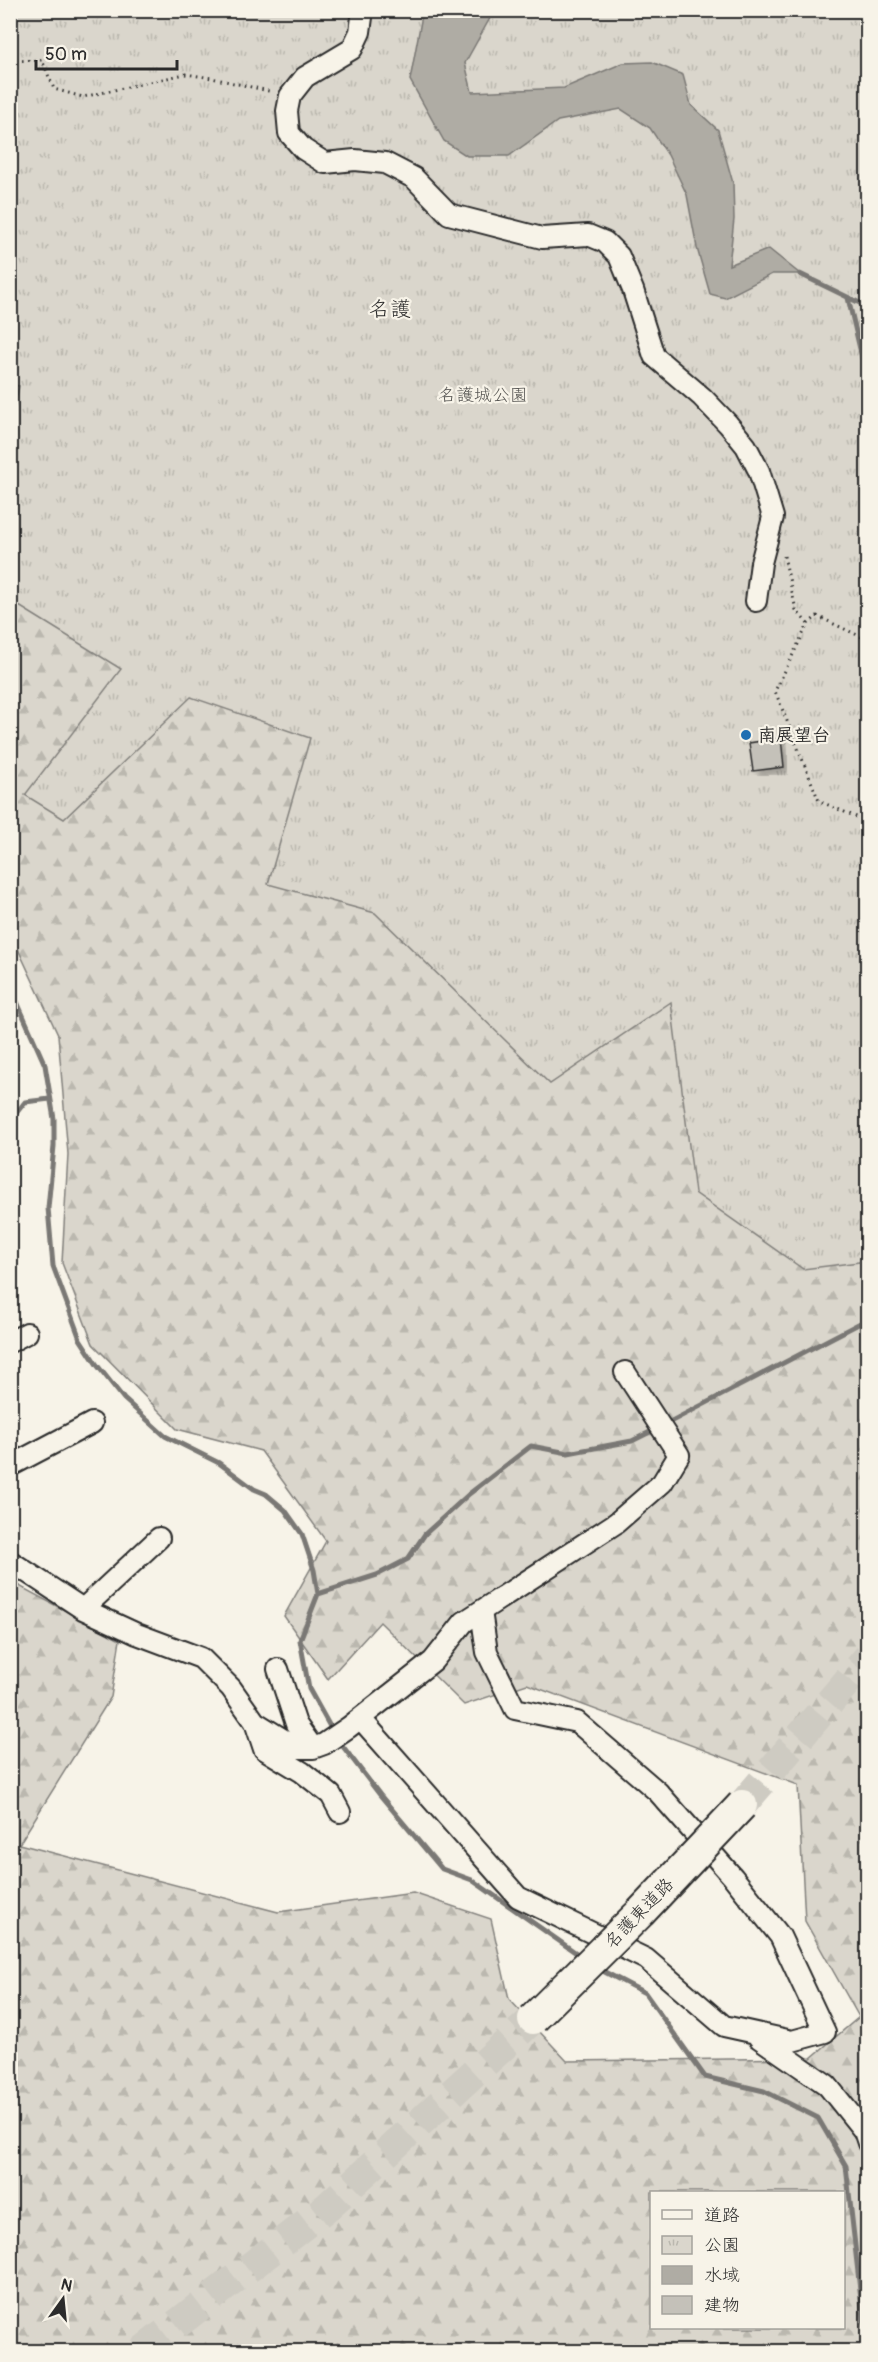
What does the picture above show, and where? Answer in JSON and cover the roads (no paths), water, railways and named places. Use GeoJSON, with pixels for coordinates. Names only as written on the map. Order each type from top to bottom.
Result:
{"type":"FeatureCollection","features":[{"type":"Feature","properties":{"kind":"highway","name":"名護東道路"},"geometry":{"type":"LineString","coordinates":[[533,2019],[640,1913],[742,1805]]}},
{"type":"Feature","properties":{"kind":"street"},"geometry":{"type":"LineString","coordinates":[[363,10],[360,32],[352,49],[305,77],[290,96],[287,111],[289,133],[303,149],[325,163],[355,160],[384,163],[414,178],[449,214],[542,238],[588,235],[605,242],[619,256],[633,290],[654,356],[702,397],[728,424],[746,446],[759,471],[773,517],[760,563],[756,601]]}},
{"type":"Feature","properties":{"kind":"street"},"geometry":{"type":"LineString","coordinates":[[255,1722],[297,1748],[319,1746],[355,1723],[433,1661],[464,1622],[616,1523],[662,1483],[679,1455],[624,1372]]}},
{"type":"Feature","properties":{"kind":"street"},"geometry":{"type":"LineString","coordinates":[[10,1466],[92,1422]]}},
{"type":"Feature","properties":{"kind":"street"},"geometry":{"type":"LineString","coordinates":[[82,1609],[159,1538]]}},
{"type":"Feature","properties":{"kind":"street"},"geometry":{"type":"LineString","coordinates":[[10,1561],[82,1609],[137,1634],[201,1658],[231,1688],[255,1722],[264,1749],[302,1772],[331,1795],[340,1812]]}},
{"type":"Feature","properties":{"kind":"street"},"geometry":{"type":"LineString","coordinates":[[355,1723],[518,1897],[646,1959],[724,2026],[792,2041],[825,2032],[780,1936],[733,1877],[658,1792],[577,1722],[515,1709],[487,1652],[481,1611]]}},
{"type":"Feature","properties":{"kind":"street"},"geometry":{"type":"LineString","coordinates":[[278,1670],[296,1724],[319,1746]]}},
{"type":"Feature","properties":{"kind":"street"},"geometry":{"type":"LineString","coordinates":[[752,2033],[827,2085],[864,2131],[867,2143]]}},
{"type":"Feature","properties":{"kind":"water"},"geometry":{"type":"Polygon","coordinates":[[[423,10],[494,11],[465,63],[472,92],[564,88],[623,63],[652,62],[683,75],[691,105],[718,130],[733,183],[734,219],[729,265],[769,249],[800,274],[772,274],[725,298],[710,294],[697,248],[687,195],[668,155],[650,128],[621,109],[558,121],[509,156],[467,156],[444,141],[410,80],[423,10]]]}},
{"type":"Feature","properties":{"kind":"waterway"},"geometry":{"type":"LineString","coordinates":[[800,274],[868,307]]}},
{"type":"Feature","properties":{"kind":"waterway"},"geometry":{"type":"LineString","coordinates":[[848,298],[868,383]]}},
{"type":"Feature","properties":{"kind":"waterway"},"geometry":{"type":"LineString","coordinates":[[10,986],[45,1065],[54,1119],[54,1146],[48,1208],[53,1266],[80,1339],[124,1399],[165,1436],[219,1463],[254,1489],[266,1494],[285,1510],[302,1534],[314,1570],[318,1594],[300,1640],[309,1689],[333,1732]]}},
{"type":"Feature","properties":{"kind":"waterway"},"geometry":{"type":"LineString","coordinates":[[10,1121],[25,1102],[50,1099]]}},
{"type":"Feature","properties":{"kind":"waterway"},"geometry":{"type":"LineString","coordinates":[[664,1425],[868,1319]]}},
{"type":"Feature","properties":{"kind":"waterway"},"geometry":{"type":"LineString","coordinates":[[318,1594],[377,1575],[408,1559],[425,1534],[469,1494],[531,1446],[568,1453],[632,1441],[656,1429]]}},
{"type":"Feature","properties":{"kind":"waterway"},"geometry":{"type":"LineString","coordinates":[[338,1740],[380,1795],[442,1869],[472,1880],[582,1957]]}},
{"type":"Feature","properties":{"kind":"waterway"},"geometry":{"type":"LineString","coordinates":[[597,1968],[645,1993],[705,2077],[764,2091],[818,2118],[846,2166],[867,2352]]}},
{"type":"Feature","properties":{"kind":"tunnel"},"geometry":{"type":"LineString","coordinates":[[742,1805],[868,1657]]}},
{"type":"Feature","properties":{"kind":"tunnel"},"geometry":{"type":"LineString","coordinates":[[141,2352],[327,2207],[533,2019]]}},
{"type":"Feature","properties":{"kind":"place","name":"南展望台"},"geometry":{"type":"Point","coordinates":[746,735]}},
{"type":"Feature","properties":{"kind":"district","name":"名護"},"geometry":{"type":"Point","coordinates":[390,309]}},
{"type":"Feature","properties":{"kind":"park label","name":"名護城公園"},"geometry":{"type":"Point","coordinates":[483,395]}}]}
